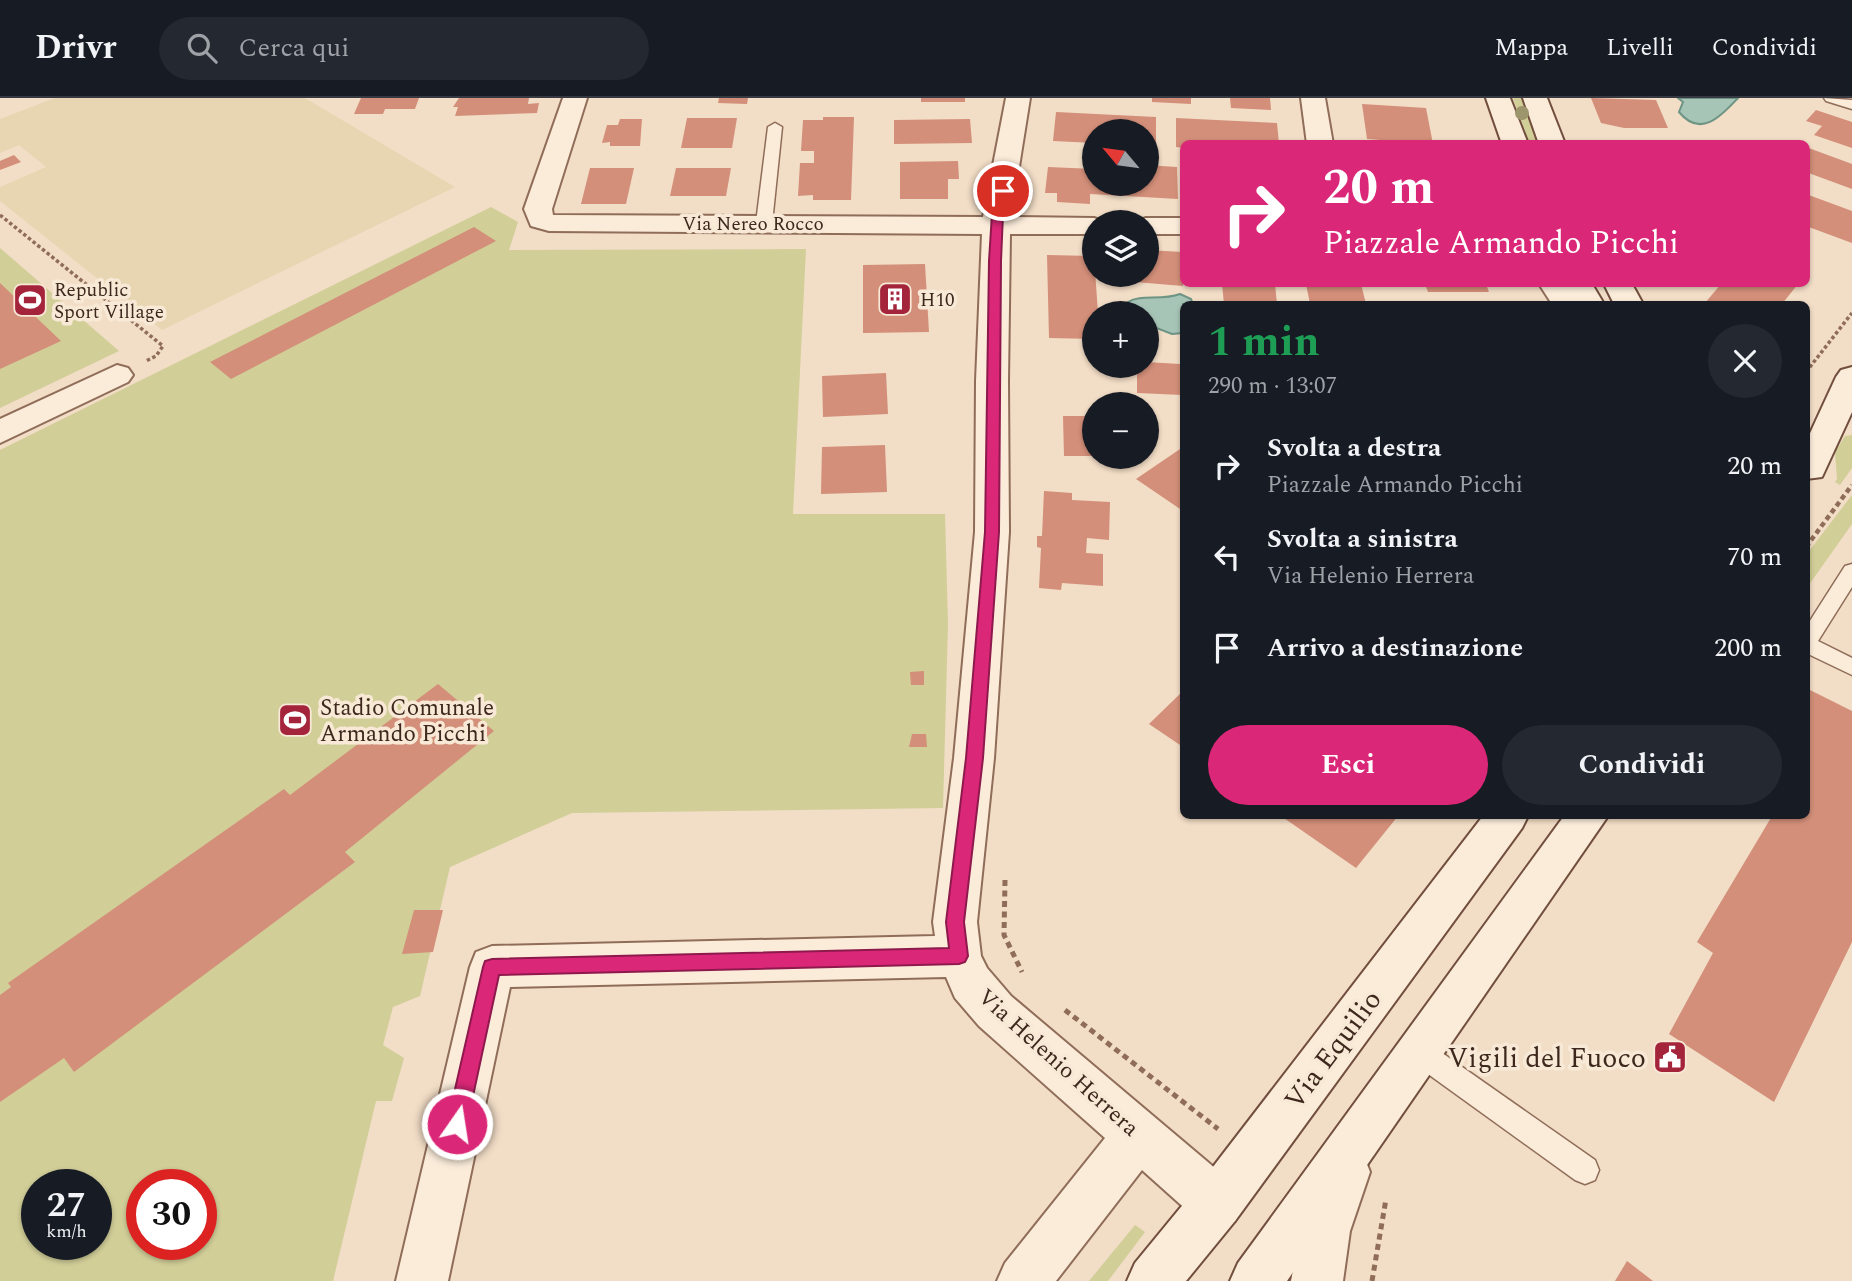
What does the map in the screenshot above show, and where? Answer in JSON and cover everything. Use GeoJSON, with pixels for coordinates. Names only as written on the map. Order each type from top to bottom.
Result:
{"type":"FeatureCollection","features":[{"type":"Feature","properties":{"kind":"street","name":"Via Nereo Rocco"},"geometry":{"type":"LineString","coordinates":[[575,98],[538,209],[541,220],[549,223],[1082,226]]}},
{"type":"Feature","properties":{"kind":"street","name":"Via Helenio Herrera"},"geometry":{"type":"LineString","coordinates":[[1018,98],[997,225],[992,381],[992,532],[974,758],[955,922],[959,956],[971,983],[995,1011],[1217,1203]]}},
{"type":"Feature","properties":{"kind":"street"},"geometry":{"type":"LineString","coordinates":[[1313,98],[1319,140]]}},
{"type":"Feature","properties":{"kind":"street"},"geometry":{"type":"LineString","coordinates":[[1498,98],[1510,137]]}},
{"type":"Feature","properties":{"kind":"street"},"geometry":{"type":"LineString","coordinates":[[1535,98],[1551,140]]}},
{"type":"Feature","properties":{"kind":"street"},"geometry":{"type":"LineString","coordinates":[[1159,226],[1180,226]]}},
{"type":"Feature","properties":{"kind":"street"},"geometry":{"type":"LineString","coordinates":[[0,432],[117,375]]}},
{"type":"Feature","properties":{"kind":"street"},"geometry":{"type":"LineString","coordinates":[[1810,401],[1851,381]]}},
{"type":"Feature","properties":{"kind":"street"},"geometry":{"type":"LineString","coordinates":[[1810,467],[1851,381]]}},
{"type":"Feature","properties":{"kind":"street","name":"Via Equilio"},"geometry":{"type":"LineString","coordinates":[[1153,1281],[1217,1203],[1505,819]]}},
{"type":"Feature","properties":{"kind":"street"},"geometry":{"type":"LineString","coordinates":[[1256,1281],[1585,819]]}},
{"type":"Feature","properties":{"kind":"street"},"geometry":{"type":"LineString","coordinates":[[422,1281],[492,967],[959,956]]}},
{"type":"Feature","properties":{"kind":"street"},"geometry":{"type":"LineString","coordinates":[[1023,1281],[1139,1136]]}},
{"type":"Feature","properties":{"kind":"street"},"geometry":{"type":"LineString","coordinates":[[1317,1281],[1319,1252],[1355,1144]]}},
{"type":"Feature","properties":{"kind":"lane"},"geometry":{"type":"LineString","coordinates":[[1831,98],[1852,105]]}},
{"type":"Feature","properties":{"kind":"lane"},"geometry":{"type":"LineString","coordinates":[[764,223],[775,127]]}},
{"type":"Feature","properties":{"kind":"lane"},"geometry":{"type":"LineString","coordinates":[[1810,638],[1852,571]]}},
{"type":"Feature","properties":{"kind":"lane"},"geometry":{"type":"LineString","coordinates":[[1810,646],[1852,667]]}},
{"type":"Feature","properties":{"kind":"lane"},"geometry":{"type":"LineString","coordinates":[[1419,1052],[1585,1170]]}},
{"type":"Feature","properties":{"kind":"path"},"geometry":{"type":"LineString","coordinates":[[0,215],[163,346],[156,356],[117,375]]}},
{"type":"Feature","properties":{"kind":"path"},"geometry":{"type":"LineString","coordinates":[[1810,367],[1852,313]]}},
{"type":"Feature","properties":{"kind":"path"},"geometry":{"type":"LineString","coordinates":[[1810,542],[1852,485]]}},
{"type":"Feature","properties":{"kind":"path"},"geometry":{"type":"LineString","coordinates":[[1006,867],[1004,935],[1025,979]]}},
{"type":"Feature","properties":{"kind":"path"},"geometry":{"type":"LineString","coordinates":[[1057,1004],[1252,1156]]}},
{"type":"Feature","properties":{"kind":"path"},"geometry":{"type":"LineString","coordinates":[[1372,1281],[1387,1190]]}},
{"type":"Feature","properties":{"kind":"shaded area"},"geometry":{"type":"Polygon","coordinates":[[[55,98],[305,98],[455,187],[162,330],[0,201],[0,187],[46,167],[19,145],[0,153],[0,119],[55,98]]]}},
{"type":"Feature","properties":{"kind":"shaded area"},"geometry":{"type":"Polygon","coordinates":[[[1513,98],[1523,98],[1539,140],[1528,140],[1513,98]]]}},
{"type":"Feature","properties":{"kind":"shaded area"},"geometry":{"type":"Polygon","coordinates":[[[1678,98],[1738,98],[1718,117],[1703,124],[1695,124],[1679,112],[1683,102],[1678,98]]]}},
{"type":"Feature","properties":{"kind":"shaded area","name":"Stadio Comunale Armando Picchi"},"geometry":{"type":"Polygon","coordinates":[[[491,207],[518,222],[509,250],[806,249],[793,514],[945,514],[948,624],[943,808],[572,813],[450,867],[420,996],[393,1007],[383,1045],[404,1058],[392,1101],[376,1101],[333,1281],[0,1281],[0,450],[491,207]]]}},
{"type":"Feature","properties":{"kind":"shaded area","name":"Republic Sport Village"},"geometry":{"type":"Polygon","coordinates":[[[0,248],[119,351],[0,408],[0,248]]]}},
{"type":"Feature","properties":{"kind":"shaded area"},"geometry":{"type":"Polygon","coordinates":[[[1180,294],[1191,299],[1192,301],[1180,301],[1180,333],[1172,334],[1159,329],[1159,301],[1130,301],[1180,294]]]}},
{"type":"Feature","properties":{"kind":"shaded area"},"geometry":{"type":"Polygon","coordinates":[[[1852,435],[1852,468],[1840,485],[1835,482],[1835,452],[1845,436],[1852,435]]]}},
{"type":"Feature","properties":{"kind":"shaded area"},"geometry":{"type":"Polygon","coordinates":[[[1852,495],[1852,524],[1810,583],[1810,550],[1852,495]]]}},
{"type":"Feature","properties":{"kind":"shaded area"},"geometry":{"type":"Polygon","coordinates":[[[1135,1225],[1145,1232],[1108,1281],[1089,1281],[1135,1225]]]}},
{"type":"Feature","properties":{"kind":"building"},"geometry":{"type":"Polygon","coordinates":[[[361,98],[419,98],[415,109],[385,109],[383,114],[354,114],[361,98]]]}},
{"type":"Feature","properties":{"kind":"building"},"geometry":{"type":"Polygon","coordinates":[[[459,98],[529,98],[528,104],[539,103],[537,113],[455,116],[458,107],[453,107],[459,98]]]}},
{"type":"Feature","properties":{"kind":"building"},"geometry":{"type":"Polygon","coordinates":[[[719,98],[748,98],[747,104],[718,103],[719,98]]]}},
{"type":"Feature","properties":{"kind":"building"},"geometry":{"type":"Polygon","coordinates":[[[921,98],[965,98],[965,102],[921,102],[921,98]]]}},
{"type":"Feature","properties":{"kind":"building"},"geometry":{"type":"Polygon","coordinates":[[[1152,98],[1191,98],[1191,104],[1152,102],[1152,98]]]}},
{"type":"Feature","properties":{"kind":"building"},"geometry":{"type":"Polygon","coordinates":[[[1230,98],[1270,98],[1271,110],[1231,108],[1230,98]]]}},
{"type":"Feature","properties":{"kind":"building"},"geometry":{"type":"Polygon","coordinates":[[[1591,98],[1656,100],[1668,128],[1624,128],[1601,123],[1591,98]]]}},
{"type":"Feature","properties":{"kind":"building"},"geometry":{"type":"Polygon","coordinates":[[[1362,104],[1426,108],[1432,140],[1367,139],[1362,104]]]}},
{"type":"Feature","properties":{"kind":"building"},"geometry":{"type":"Polygon","coordinates":[[[1816,110],[1852,122],[1852,148],[1814,135],[1822,126],[1806,121],[1816,110]]]}},
{"type":"Feature","properties":{"kind":"building"},"geometry":{"type":"Polygon","coordinates":[[[1056,112],[1156,117],[1082,119],[1082,142],[1053,141],[1056,112]]]}},
{"type":"Feature","properties":{"kind":"building"},"geometry":{"type":"Polygon","coordinates":[[[823,117],[854,117],[851,200],[813,200],[813,195],[798,196],[800,163],[814,163],[814,151],[801,151],[803,120],[823,120],[823,117]]]}},
{"type":"Feature","properties":{"kind":"building"},"geometry":{"type":"Polygon","coordinates":[[[687,118],[737,118],[732,148],[681,148],[687,118]]]}},
{"type":"Feature","properties":{"kind":"building"},"geometry":{"type":"Polygon","coordinates":[[[1176,118],[1277,123],[1279,140],[1180,140],[1180,148],[1176,147],[1176,118]]]}},
{"type":"Feature","properties":{"kind":"building"},"geometry":{"type":"Polygon","coordinates":[[[620,119],[642,119],[640,146],[610,146],[610,142],[602,143],[607,125],[618,125],[620,119]]]}},
{"type":"Feature","properties":{"kind":"building"},"geometry":{"type":"Polygon","coordinates":[[[970,119],[972,143],[894,144],[894,120],[970,119]]]}},
{"type":"Feature","properties":{"kind":"building"},"geometry":{"type":"Polygon","coordinates":[[[1810,148],[1852,164],[1852,189],[1810,173],[1810,148]]]}},
{"type":"Feature","properties":{"kind":"building"},"geometry":{"type":"Polygon","coordinates":[[[14,155],[21,162],[0,170],[0,161],[14,155]]]}},
{"type":"Feature","properties":{"kind":"building"},"geometry":{"type":"Polygon","coordinates":[[[958,161],[959,179],[948,179],[948,199],[900,199],[900,162],[958,161]]]}},
{"type":"Feature","properties":{"kind":"building"},"geometry":{"type":"Polygon","coordinates":[[[1159,166],[1177,167],[1178,199],[1125,196],[1159,196],[1159,166]]]}},
{"type":"Feature","properties":{"kind":"building"},"geometry":{"type":"Polygon","coordinates":[[[1048,167],[1082,168],[1082,196],[1090,196],[1090,204],[1057,202],[1057,193],[1045,193],[1048,167]]]}},
{"type":"Feature","properties":{"kind":"building"},"geometry":{"type":"Polygon","coordinates":[[[590,168],[634,168],[626,204],[581,204],[590,168]]]}},
{"type":"Feature","properties":{"kind":"building"},"geometry":{"type":"Polygon","coordinates":[[[676,168],[731,168],[726,196],[670,196],[676,168]]]}},
{"type":"Feature","properties":{"kind":"building"},"geometry":{"type":"Polygon","coordinates":[[[1810,195],[1852,211],[1852,243],[1810,227],[1810,195]]]}},
{"type":"Feature","properties":{"kind":"building"},"geometry":{"type":"Polygon","coordinates":[[[474,227],[496,241],[231,379],[210,362],[474,227]]]}},
{"type":"Feature","properties":{"kind":"building"},"geometry":{"type":"Polygon","coordinates":[[[1159,251],[1180,252],[1180,286],[1159,284],[1159,251]]]}},
{"type":"Feature","properties":{"kind":"building"},"geometry":{"type":"Polygon","coordinates":[[[1047,255],[1082,256],[1082,287],[1096,287],[1097,301],[1082,301],[1082,339],[1049,338],[1047,255]]]}},
{"type":"Feature","properties":{"kind":"building","name":"H10"},"geometry":{"type":"Polygon","coordinates":[[[925,264],[929,332],[863,333],[863,265],[925,264]]]}},
{"type":"Feature","properties":{"kind":"building"},"geometry":{"type":"Polygon","coordinates":[[[0,283],[61,341],[0,369],[0,283]]]}},
{"type":"Feature","properties":{"kind":"building"},"geometry":{"type":"Polygon","coordinates":[[[1222,287],[1275,287],[1277,301],[1224,301],[1222,287]]]}},
{"type":"Feature","properties":{"kind":"building"},"geometry":{"type":"Polygon","coordinates":[[[1307,287],[1362,287],[1365,301],[1309,301],[1307,287]]]}},
{"type":"Feature","properties":{"kind":"building"},"geometry":{"type":"Polygon","coordinates":[[[1426,287],[1487,287],[1489,292],[1428,292],[1426,287]]]}},
{"type":"Feature","properties":{"kind":"building"},"geometry":{"type":"Polygon","coordinates":[[[1718,287],[1796,287],[1784,301],[1707,301],[1718,287]]]}},
{"type":"Feature","properties":{"kind":"building"},"geometry":{"type":"Polygon","coordinates":[[[1159,363],[1180,364],[1180,395],[1137,392],[1137,378],[1159,378],[1159,363]]]}},
{"type":"Feature","properties":{"kind":"building"},"geometry":{"type":"Polygon","coordinates":[[[886,373],[888,414],[823,417],[822,376],[886,373]]]}},
{"type":"Feature","properties":{"kind":"building"},"geometry":{"type":"Polygon","coordinates":[[[1063,416],[1082,416],[1082,456],[1064,456],[1063,416]]]}},
{"type":"Feature","properties":{"kind":"building"},"geometry":{"type":"Polygon","coordinates":[[[885,445],[887,492],[821,494],[822,447],[885,445]]]}},
{"type":"Feature","properties":{"kind":"building"},"geometry":{"type":"Polygon","coordinates":[[[1180,449],[1180,509],[1136,479],[1151,469],[1159,469],[1159,463],[1180,449]]]}},
{"type":"Feature","properties":{"kind":"building"},"geometry":{"type":"Polygon","coordinates":[[[1044,491],[1072,493],[1072,500],[1110,502],[1109,540],[1087,538],[1086,553],[1103,554],[1103,586],[1062,583],[1061,590],[1039,588],[1041,548],[1037,547],[1037,536],[1042,536],[1044,491]]]}},
{"type":"Feature","properties":{"kind":"building"},"geometry":{"type":"Polygon","coordinates":[[[924,671],[924,685],[911,685],[910,672],[924,671]]]}},
{"type":"Feature","properties":{"kind":"building"},"geometry":{"type":"Polygon","coordinates":[[[438,684],[494,731],[345,852],[355,862],[74,1072],[64,1058],[0,1102],[0,995],[11,987],[8,983],[284,789],[290,795],[438,684]]]}},
{"type":"Feature","properties":{"kind":"building"},"geometry":{"type":"Polygon","coordinates":[[[1810,690],[1852,711],[1852,942],[1774,1102],[1669,1034],[1713,953],[1697,942],[1770,819],[1810,819],[1810,690]]]}},
{"type":"Feature","properties":{"kind":"building"},"geometry":{"type":"Polygon","coordinates":[[[1180,694],[1180,745],[1149,724],[1180,694]]]}},
{"type":"Feature","properties":{"kind":"building"},"geometry":{"type":"Polygon","coordinates":[[[912,734],[926,734],[927,747],[909,747],[912,734]]]}},
{"type":"Feature","properties":{"kind":"building"},"geometry":{"type":"Polygon","coordinates":[[[1285,819],[1396,819],[1356,868],[1285,819]]]}},
{"type":"Feature","properties":{"kind":"building"},"geometry":{"type":"Polygon","coordinates":[[[414,910],[443,910],[433,952],[402,954],[414,910]]]}},
{"type":"Feature","properties":{"kind":"building"},"geometry":{"type":"Polygon","coordinates":[[[1627,1261],[1653,1281],[1615,1281],[1627,1261]]]}},
{"type":"Feature","properties":{"kind":"place","name":"H10"},"geometry":{"type":"Point","coordinates":[895,299]}},
{"type":"Feature","properties":{"kind":"place","name":"Republic Sport Village"},"geometry":{"type":"Point","coordinates":[30,300]}},
{"type":"Feature","properties":{"kind":"place","name":"Stadio Comunale Armando Picchi"},"geometry":{"type":"Point","coordinates":[295,720]}},
{"type":"Feature","properties":{"kind":"place","name":"Vigili del Fuoco"},"geometry":{"type":"Point","coordinates":[1670,1057]}},
{"type":"Feature","properties":{"kind":"route"},"geometry":{"type":"LineString","coordinates":[[457,1124],[492,967],[959,956],[955,922],[974,758],[992,532],[995,261],[997,214],[1003,191]]}}]}
